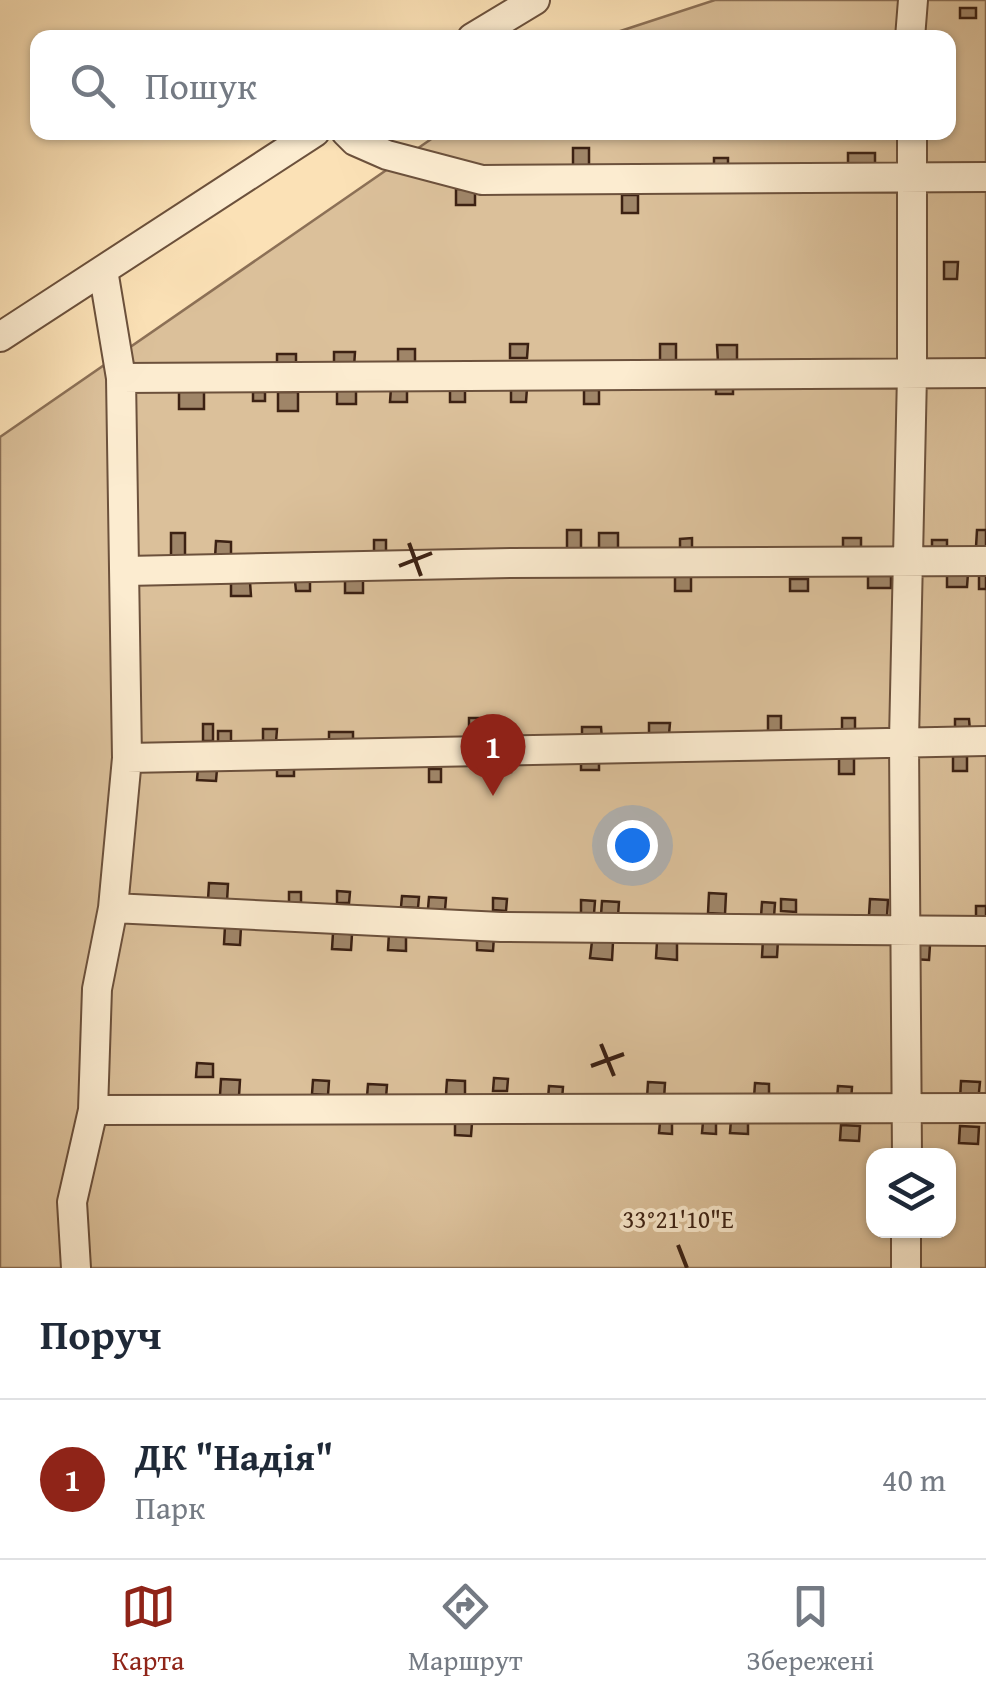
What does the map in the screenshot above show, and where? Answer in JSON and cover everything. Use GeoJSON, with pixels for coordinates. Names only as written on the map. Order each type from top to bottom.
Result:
{"type":"FeatureCollection","features":[{"type":"Feature","properties":{"kind":"street"},"geometry":{"type":"LineString","coordinates":[[485,30],[535,0]]}},
{"type":"Feature","properties":{"kind":"street"},"geometry":{"type":"LineString","coordinates":[[911,30],[913,0]]}},
{"type":"Feature","properties":{"kind":"street"},"geometry":{"type":"LineString","coordinates":[[0,337],[303,140]]}},
{"type":"Feature","properties":{"kind":"street"},"geometry":{"type":"LineString","coordinates":[[355,140],[387,154],[482,180],[986,177]]}},
{"type":"Feature","properties":{"kind":"street"},"geometry":{"type":"LineString","coordinates":[[907,1148],[904,740],[912,374],[912,140]]}},
{"type":"Feature","properties":{"kind":"street"},"geometry":{"type":"LineString","coordinates":[[76,1268],[72,1202],[93,1110],[96,989],[113,908],[126,758],[121,378],[102,270]]}},
{"type":"Feature","properties":{"kind":"street"},"geometry":{"type":"LineString","coordinates":[[121,378],[986,374]]}},
{"type":"Feature","properties":{"kind":"street"},"geometry":{"type":"LineString","coordinates":[[126,571],[511,563],[986,561]]}},
{"type":"Feature","properties":{"kind":"street"},"geometry":{"type":"LineString","coordinates":[[126,758],[986,741]]}},
{"type":"Feature","properties":{"kind":"street"},"geometry":{"type":"LineString","coordinates":[[113,908],[501,927],[986,930]]}},
{"type":"Feature","properties":{"kind":"street"},"geometry":{"type":"LineString","coordinates":[[93,1110],[986,1108]]}},
{"type":"Feature","properties":{"kind":"street"},"geometry":{"type":"LineString","coordinates":[[906,1238],[906,1268]]}},
{"type":"Feature","properties":{"kind":"shaded area"},"geometry":{"type":"Polygon","coordinates":[[[715,0],[986,0],[986,1268],[0,1268],[0,437],[430,140],[956,140],[956,30],[623,30],[715,0]]]}},
{"type":"Feature","properties":{"kind":"building"},"geometry":{"type":"Polygon","coordinates":[[[960,8],[976,8],[976,18],[960,18],[960,8]]]}},
{"type":"Feature","properties":{"kind":"building"},"geometry":{"type":"Polygon","coordinates":[[[573,148],[589,148],[589,167],[573,167],[573,148]]]}},
{"type":"Feature","properties":{"kind":"building"},"geometry":{"type":"Polygon","coordinates":[[[848,153],[875,153],[875,166],[848,166],[848,153]]]}},
{"type":"Feature","properties":{"kind":"building"},"geometry":{"type":"Polygon","coordinates":[[[714,158],[728,158],[728,170],[714,170],[714,158]]]}},
{"type":"Feature","properties":{"kind":"building"},"geometry":{"type":"Polygon","coordinates":[[[456,189],[475,189],[475,205],[456,205],[456,189]]]}},
{"type":"Feature","properties":{"kind":"building"},"geometry":{"type":"Polygon","coordinates":[[[622,195],[638,195],[638,213],[622,213],[622,195]]]}},
{"type":"Feature","properties":{"kind":"building"},"geometry":{"type":"Polygon","coordinates":[[[944,262],[958,262],[957,279],[944,279],[944,262]]]}},
{"type":"Feature","properties":{"kind":"building"},"geometry":{"type":"Polygon","coordinates":[[[510,344],[528,344],[527,358],[510,358],[510,344]]]}},
{"type":"Feature","properties":{"kind":"building"},"geometry":{"type":"Polygon","coordinates":[[[660,344],[676,344],[676,362],[660,362],[660,344]]]}},
{"type":"Feature","properties":{"kind":"building"},"geometry":{"type":"Polygon","coordinates":[[[717,345],[737,345],[737,362],[718,362],[717,345]]]}},
{"type":"Feature","properties":{"kind":"building"},"geometry":{"type":"Polygon","coordinates":[[[398,349],[415,349],[415,362],[398,363],[398,349]]]}},
{"type":"Feature","properties":{"kind":"building"},"geometry":{"type":"Polygon","coordinates":[[[334,352],[355,352],[354,367],[334,366],[334,352]]]}},
{"type":"Feature","properties":{"kind":"building"},"geometry":{"type":"Polygon","coordinates":[[[277,354],[296,354],[296,369],[277,369],[277,354]]]}},
{"type":"Feature","properties":{"kind":"building"},"geometry":{"type":"Polygon","coordinates":[[[716,383],[733,383],[733,394],[716,394],[716,383]]]}},
{"type":"Feature","properties":{"kind":"building"},"geometry":{"type":"Polygon","coordinates":[[[337,388],[356,388],[356,404],[337,404],[337,388]]]}},
{"type":"Feature","properties":{"kind":"building"},"geometry":{"type":"Polygon","coordinates":[[[391,388],[407,388],[407,402],[390,402],[391,388]]]}},
{"type":"Feature","properties":{"kind":"building"},"geometry":{"type":"Polygon","coordinates":[[[511,388],[527,388],[526,402],[511,402],[511,388]]]}},
{"type":"Feature","properties":{"kind":"building"},"geometry":{"type":"Polygon","coordinates":[[[450,389],[465,389],[465,402],[450,402],[450,389]]]}},
{"type":"Feature","properties":{"kind":"building"},"geometry":{"type":"Polygon","coordinates":[[[584,390],[599,390],[599,404],[584,404],[584,390]]]}},
{"type":"Feature","properties":{"kind":"building"},"geometry":{"type":"Polygon","coordinates":[[[179,391],[204,391],[204,409],[179,409],[179,391]]]}},
{"type":"Feature","properties":{"kind":"building"},"geometry":{"type":"Polygon","coordinates":[[[253,392],[265,392],[265,401],[253,401],[253,392]]]}},
{"type":"Feature","properties":{"kind":"building"},"geometry":{"type":"Polygon","coordinates":[[[278,392],[298,392],[298,411],[278,411],[278,392]]]}},
{"type":"Feature","properties":{"kind":"building"},"geometry":{"type":"Polygon","coordinates":[[[567,530],[581,530],[581,549],[567,548],[567,530]]]}},
{"type":"Feature","properties":{"kind":"building"},"geometry":{"type":"Polygon","coordinates":[[[977,530],[986,530],[986,547],[976,547],[977,530]]]}},
{"type":"Feature","properties":{"kind":"building"},"geometry":{"type":"Polygon","coordinates":[[[171,533],[185,533],[185,556],[171,556],[171,533]]]}},
{"type":"Feature","properties":{"kind":"building"},"geometry":{"type":"Polygon","coordinates":[[[599,533],[618,533],[618,555],[599,555],[599,533]]]}},
{"type":"Feature","properties":{"kind":"building"},"geometry":{"type":"Polygon","coordinates":[[[692,538],[692,554],[680,554],[680,539],[692,538]]]}},
{"type":"Feature","properties":{"kind":"building"},"geometry":{"type":"Polygon","coordinates":[[[843,538],[861,538],[861,553],[843,553],[843,538]]]}},
{"type":"Feature","properties":{"kind":"building"},"geometry":{"type":"Polygon","coordinates":[[[374,540],[386,540],[386,552],[374,552],[374,540]]]}},
{"type":"Feature","properties":{"kind":"building"},"geometry":{"type":"Polygon","coordinates":[[[932,540],[947,540],[947,554],[932,553],[932,540]]]}},
{"type":"Feature","properties":{"kind":"building"},"geometry":{"type":"Polygon","coordinates":[[[216,541],[231,542],[231,558],[215,558],[216,541]]]}},
{"type":"Feature","properties":{"kind":"building"},"geometry":{"type":"Polygon","coordinates":[[[868,573],[891,573],[891,588],[868,588],[868,573]]]}},
{"type":"Feature","properties":{"kind":"building"},"geometry":{"type":"Polygon","coordinates":[[[947,573],[968,573],[967,587],[947,587],[947,573]]]}},
{"type":"Feature","properties":{"kind":"building"},"geometry":{"type":"Polygon","coordinates":[[[979,574],[986,574],[986,589],[979,589],[979,574]]]}},
{"type":"Feature","properties":{"kind":"building"},"geometry":{"type":"Polygon","coordinates":[[[675,576],[691,576],[691,591],[675,591],[675,576]]]}},
{"type":"Feature","properties":{"kind":"building"},"geometry":{"type":"Polygon","coordinates":[[[790,579],[808,579],[808,591],[790,591],[790,579]]]}},
{"type":"Feature","properties":{"kind":"building"},"geometry":{"type":"Polygon","coordinates":[[[345,580],[363,580],[363,593],[345,593],[345,580]]]}},
{"type":"Feature","properties":{"kind":"building"},"geometry":{"type":"Polygon","coordinates":[[[295,581],[310,581],[310,591],[296,591],[295,581]]]}},
{"type":"Feature","properties":{"kind":"building"},"geometry":{"type":"Polygon","coordinates":[[[231,582],[250,582],[251,596],[231,596],[231,582]]]}},
{"type":"Feature","properties":{"kind":"building"},"geometry":{"type":"Polygon","coordinates":[[[768,716],[781,716],[781,732],[768,731],[768,716]]]}},
{"type":"Feature","properties":{"kind":"building"},"geometry":{"type":"Polygon","coordinates":[[[469,718],[487,718],[488,738],[469,738],[469,718]]]}},
{"type":"Feature","properties":{"kind":"building"},"geometry":{"type":"Polygon","coordinates":[[[842,718],[855,718],[855,731],[842,731],[842,718]]]}},
{"type":"Feature","properties":{"kind":"building"},"geometry":{"type":"Polygon","coordinates":[[[955,719],[969,719],[970,731],[955,731],[955,719]]]}},
{"type":"Feature","properties":{"kind":"building"},"geometry":{"type":"Polygon","coordinates":[[[649,723],[670,723],[669,734],[649,734],[649,723]]]}},
{"type":"Feature","properties":{"kind":"building"},"geometry":{"type":"Polygon","coordinates":[[[203,724],[213,724],[213,741],[203,741],[203,724]]]}},
{"type":"Feature","properties":{"kind":"building"},"geometry":{"type":"Polygon","coordinates":[[[582,727],[601,727],[602,739],[582,739],[582,727]]]}},
{"type":"Feature","properties":{"kind":"building"},"geometry":{"type":"Polygon","coordinates":[[[263,729],[277,729],[276,742],[263,742],[263,729]]]}},
{"type":"Feature","properties":{"kind":"building"},"geometry":{"type":"Polygon","coordinates":[[[218,731],[231,731],[231,742],[218,742],[218,731]]]}},
{"type":"Feature","properties":{"kind":"building"},"geometry":{"type":"Polygon","coordinates":[[[329,732],[353,732],[353,745],[329,745],[329,732]]]}},
{"type":"Feature","properties":{"kind":"building"},"geometry":{"type":"Polygon","coordinates":[[[953,756],[967,756],[967,771],[953,771],[953,756]]]}},
{"type":"Feature","properties":{"kind":"building"},"geometry":{"type":"Polygon","coordinates":[[[839,758],[854,758],[854,774],[839,774],[839,758]]]}},
{"type":"Feature","properties":{"kind":"building"},"geometry":{"type":"Polygon","coordinates":[[[581,759],[599,759],[599,770],[581,770],[581,759]]]}},
{"type":"Feature","properties":{"kind":"building"},"geometry":{"type":"Polygon","coordinates":[[[495,763],[511,763],[511,772],[495,772],[495,763]]]}},
{"type":"Feature","properties":{"kind":"building"},"geometry":{"type":"Polygon","coordinates":[[[294,766],[294,776],[277,776],[277,767],[294,766]]]}},
{"type":"Feature","properties":{"kind":"building"},"geometry":{"type":"Polygon","coordinates":[[[198,768],[217,769],[216,781],[197,780],[198,768]]]}},
{"type":"Feature","properties":{"kind":"building"},"geometry":{"type":"Polygon","coordinates":[[[429,769],[441,769],[441,782],[429,782],[429,769]]]}},
{"type":"Feature","properties":{"kind":"building"},"geometry":{"type":"Polygon","coordinates":[[[209,883],[228,884],[227,901],[208,900],[209,883]]]}},
{"type":"Feature","properties":{"kind":"building"},"geometry":{"type":"Polygon","coordinates":[[[337,891],[350,892],[349,903],[337,903],[337,891]]]}},
{"type":"Feature","properties":{"kind":"building"},"geometry":{"type":"Polygon","coordinates":[[[289,892],[301,892],[301,903],[289,903],[289,892]]]}},
{"type":"Feature","properties":{"kind":"building"},"geometry":{"type":"Polygon","coordinates":[[[709,893],[726,894],[725,914],[708,913],[709,893]]]}},
{"type":"Feature","properties":{"kind":"building"},"geometry":{"type":"Polygon","coordinates":[[[402,896],[419,897],[418,908],[401,907],[402,896]]]}},
{"type":"Feature","properties":{"kind":"building"},"geometry":{"type":"Polygon","coordinates":[[[429,897],[446,898],[445,910],[428,909],[429,897]]]}},
{"type":"Feature","properties":{"kind":"building"},"geometry":{"type":"Polygon","coordinates":[[[493,898],[507,899],[506,911],[493,910],[493,898]]]}},
{"type":"Feature","properties":{"kind":"building"},"geometry":{"type":"Polygon","coordinates":[[[781,899],[796,900],[796,912],[781,911],[781,899]]]}},
{"type":"Feature","properties":{"kind":"building"},"geometry":{"type":"Polygon","coordinates":[[[870,899],[888,900],[887,916],[869,915],[870,899]]]}},
{"type":"Feature","properties":{"kind":"building"},"geometry":{"type":"Polygon","coordinates":[[[581,900],[595,901],[594,914],[581,913],[581,900]]]}},
{"type":"Feature","properties":{"kind":"building"},"geometry":{"type":"Polygon","coordinates":[[[602,901],[619,902],[618,916],[601,915],[602,901]]]}},
{"type":"Feature","properties":{"kind":"building"},"geometry":{"type":"Polygon","coordinates":[[[762,902],[775,903],[774,917],[761,917],[762,902]]]}},
{"type":"Feature","properties":{"kind":"building"},"geometry":{"type":"Polygon","coordinates":[[[976,906],[986,906],[986,919],[976,918],[976,906]]]}},
{"type":"Feature","properties":{"kind":"building"},"geometry":{"type":"Polygon","coordinates":[[[225,926],[241,927],[240,945],[224,944],[225,926]]]}},
{"type":"Feature","properties":{"kind":"building"},"geometry":{"type":"Polygon","coordinates":[[[333,933],[352,934],[351,950],[332,949],[333,933]]]}},
{"type":"Feature","properties":{"kind":"building"},"geometry":{"type":"Polygon","coordinates":[[[389,933],[406,934],[406,951],[388,950],[389,933]]]}},
{"type":"Feature","properties":{"kind":"building"},"geometry":{"type":"Polygon","coordinates":[[[477,935],[494,936],[493,951],[477,950],[477,935]]]}},
{"type":"Feature","properties":{"kind":"building"},"geometry":{"type":"Polygon","coordinates":[[[763,939],[778,940],[777,957],[762,957],[763,939]]]}},
{"type":"Feature","properties":{"kind":"building"},"geometry":{"type":"Polygon","coordinates":[[[592,941],[613,942],[612,960],[590,958],[592,941]]]}},
{"type":"Feature","properties":{"kind":"building"},"geometry":{"type":"Polygon","coordinates":[[[657,942],[677,943],[677,960],[656,958],[657,942]]]}},
{"type":"Feature","properties":{"kind":"building"},"geometry":{"type":"Polygon","coordinates":[[[913,944],[930,945],[929,960],[912,959],[913,944]]]}},
{"type":"Feature","properties":{"kind":"building"},"geometry":{"type":"Polygon","coordinates":[[[197,1063],[213,1064],[213,1077],[196,1077],[197,1063]]]}},
{"type":"Feature","properties":{"kind":"building"},"geometry":{"type":"Polygon","coordinates":[[[494,1078],[508,1079],[507,1091],[493,1091],[494,1078]]]}},
{"type":"Feature","properties":{"kind":"building"},"geometry":{"type":"Polygon","coordinates":[[[221,1079],[240,1080],[239,1096],[220,1095],[221,1079]]]}},
{"type":"Feature","properties":{"kind":"building"},"geometry":{"type":"Polygon","coordinates":[[[313,1080],[329,1081],[328,1095],[312,1094],[313,1080]]]}},
{"type":"Feature","properties":{"kind":"building"},"geometry":{"type":"Polygon","coordinates":[[[447,1080],[465,1081],[465,1097],[446,1095],[447,1080]]]}},
{"type":"Feature","properties":{"kind":"building"},"geometry":{"type":"Polygon","coordinates":[[[961,1081],[980,1082],[978,1102],[960,1100],[961,1081]]]}},
{"type":"Feature","properties":{"kind":"building"},"geometry":{"type":"Polygon","coordinates":[[[648,1082],[665,1083],[664,1099],[647,1098],[648,1082]]]}},
{"type":"Feature","properties":{"kind":"building"},"geometry":{"type":"Polygon","coordinates":[[[755,1083],[769,1084],[769,1098],[754,1098],[755,1083]]]}},
{"type":"Feature","properties":{"kind":"building"},"geometry":{"type":"Polygon","coordinates":[[[368,1084],[387,1085],[386,1098],[367,1097],[368,1084]]]}},
{"type":"Feature","properties":{"kind":"building"},"geometry":{"type":"Polygon","coordinates":[[[549,1086],[563,1087],[562,1100],[548,1099],[549,1086]]]}},
{"type":"Feature","properties":{"kind":"building"},"geometry":{"type":"Polygon","coordinates":[[[838,1086],[852,1087],[851,1101],[837,1100],[838,1086]]]}},
{"type":"Feature","properties":{"kind":"building"},"geometry":{"type":"Polygon","coordinates":[[[731,1120],[748,1121],[748,1134],[730,1133],[731,1120]]]}},
{"type":"Feature","properties":{"kind":"building"},"geometry":{"type":"Polygon","coordinates":[[[455,1122],[472,1123],[471,1136],[455,1135],[455,1122]]]}},
{"type":"Feature","properties":{"kind":"building"},"geometry":{"type":"Polygon","coordinates":[[[660,1122],[672,1123],[672,1134],[659,1133],[660,1122]]]}},
{"type":"Feature","properties":{"kind":"building"},"geometry":{"type":"Polygon","coordinates":[[[703,1122],[716,1123],[716,1134],[702,1133],[703,1122]]]}},
{"type":"Feature","properties":{"kind":"building"},"geometry":{"type":"Polygon","coordinates":[[[841,1125],[860,1126],[859,1141],[840,1140],[841,1125]]]}},
{"type":"Feature","properties":{"kind":"building"},"geometry":{"type":"Polygon","coordinates":[[[960,1126],[979,1127],[978,1144],[959,1143],[960,1126]]]}},
{"type":"Feature","properties":{"kind":"place","name":"ДК \"Надія\""},"geometry":{"type":"Point","coordinates":[493,796]}}]}
